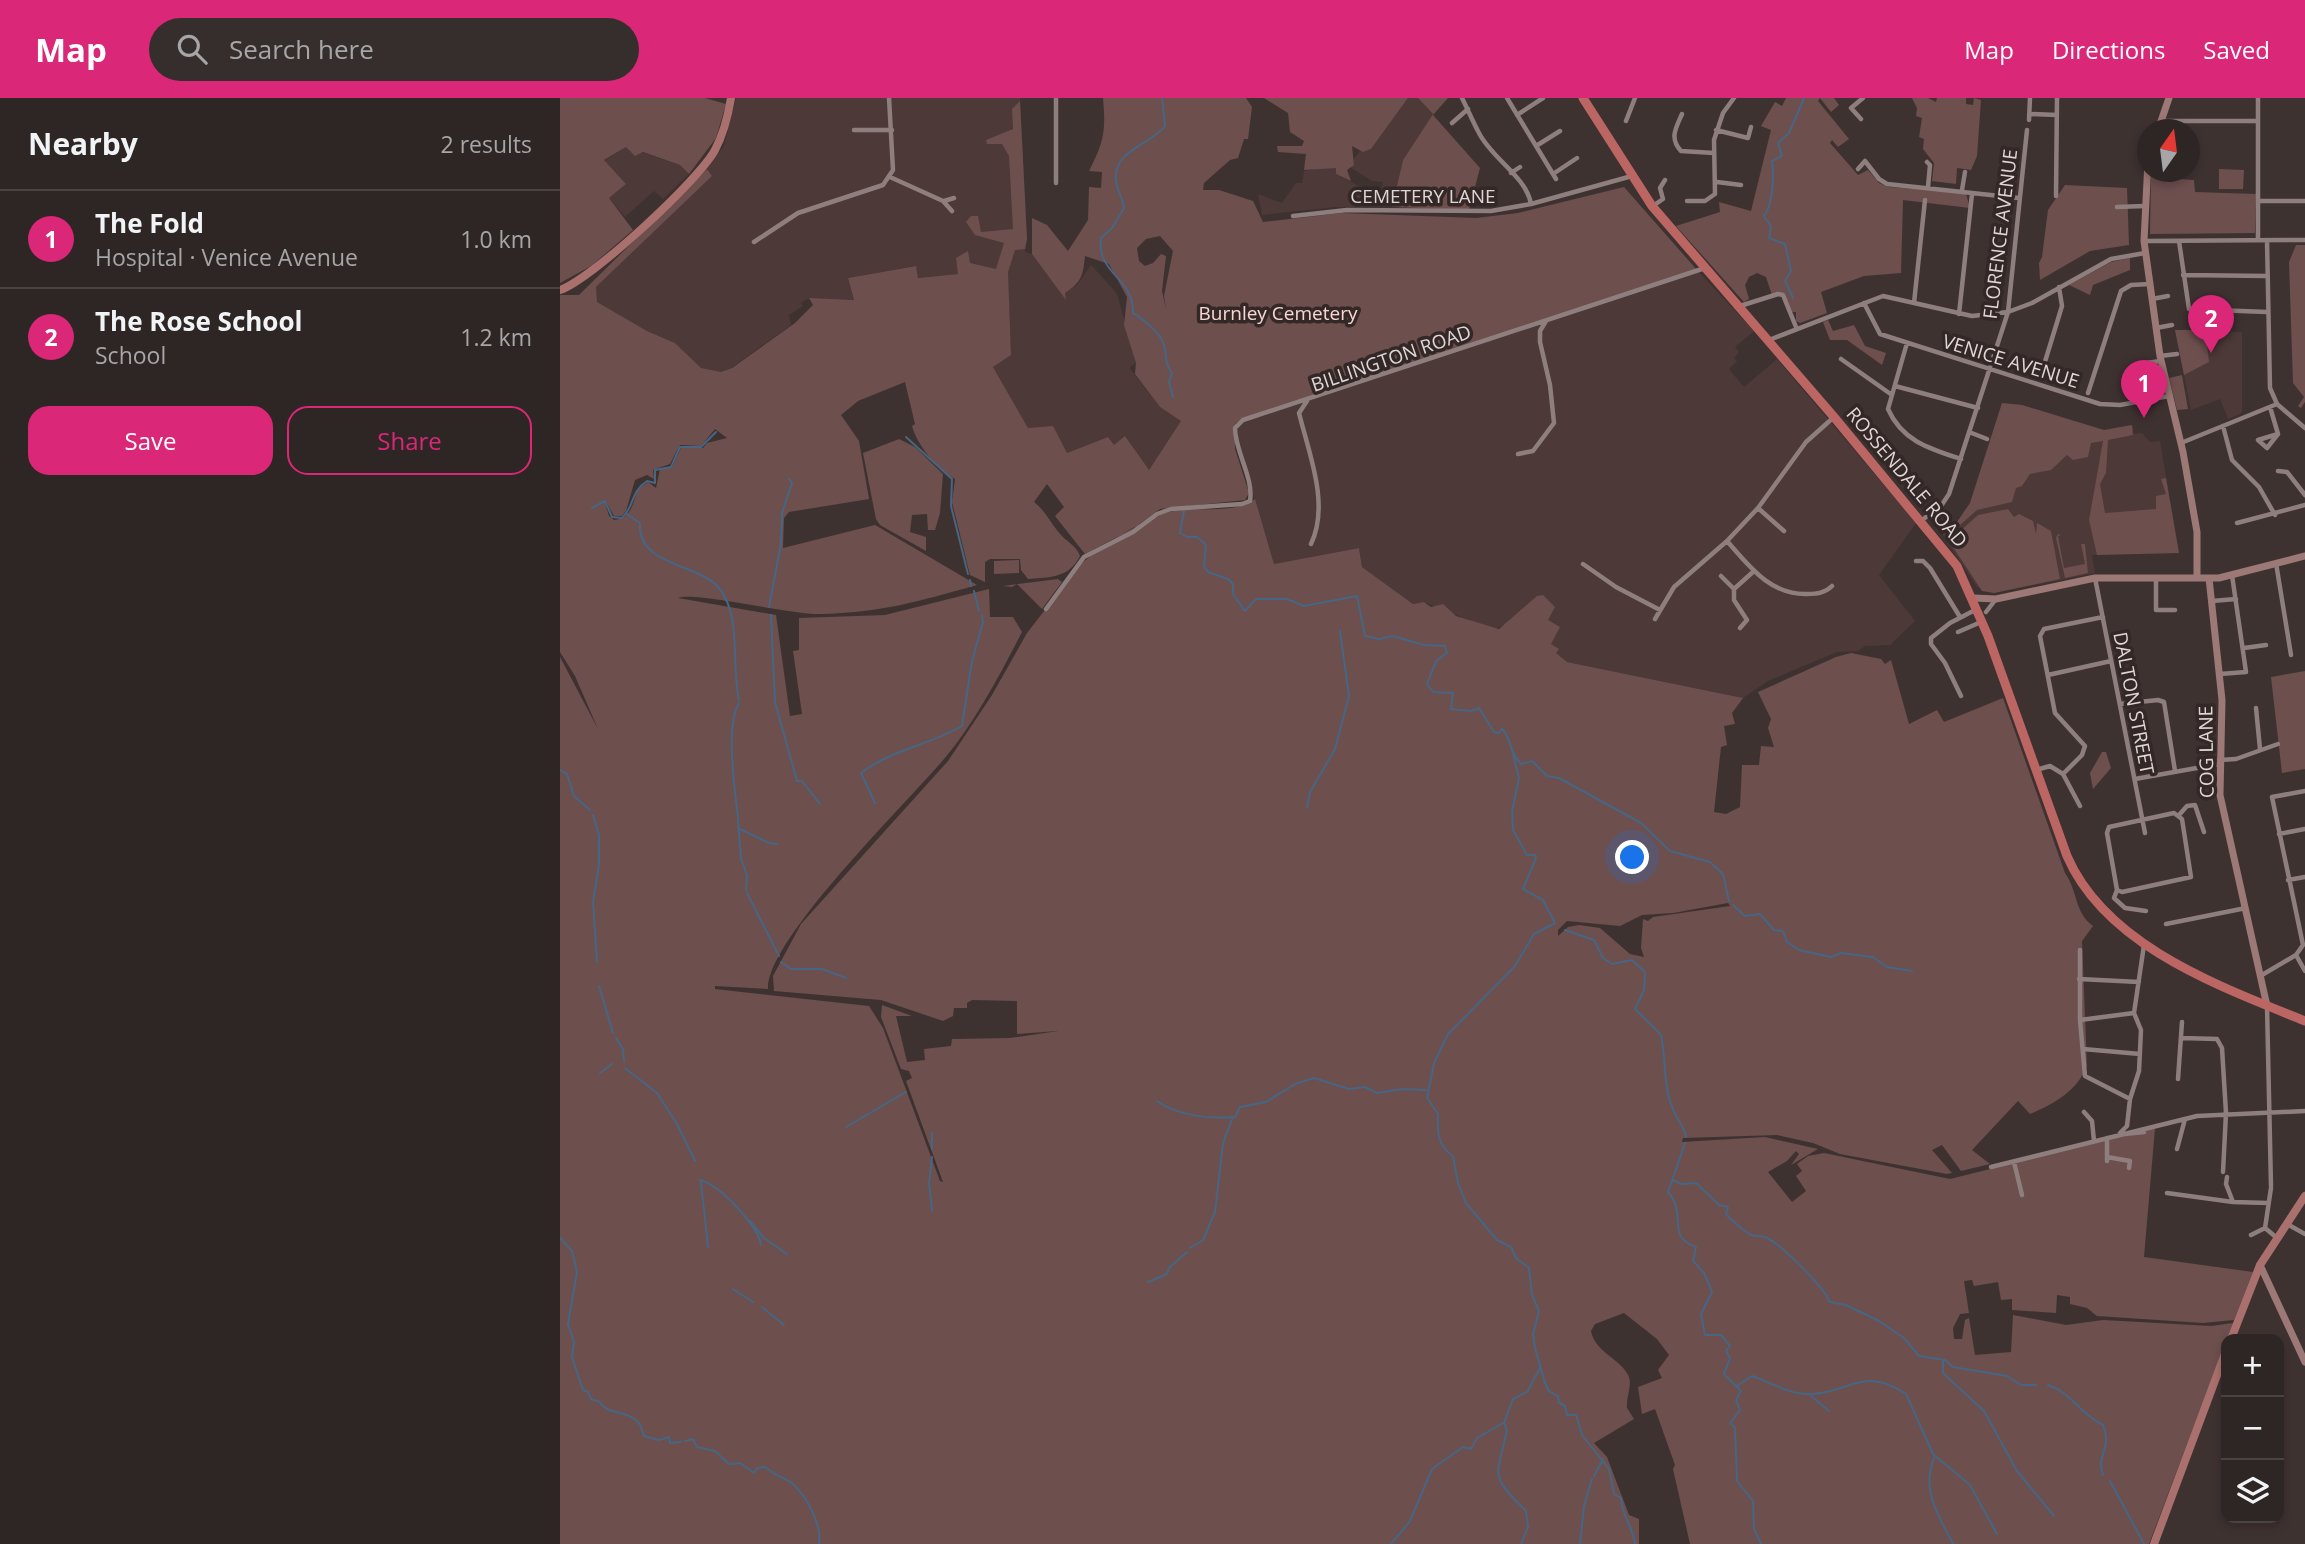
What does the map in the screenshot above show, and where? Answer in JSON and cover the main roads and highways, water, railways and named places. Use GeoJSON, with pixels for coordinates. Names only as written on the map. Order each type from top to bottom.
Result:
{"type":"FeatureCollection","features":[{"type":"Feature","properties":{"kind":"highway","name":"ROSSENDALE ROAD"},"geometry":{"type":"LineString","coordinates":[[1583,98],[1652,206],[1947,550],[1981,610],[1982,622],[2076,877],[2120,928],[2144,945],[2267,1006],[2305,1021]]}},
{"type":"Feature","properties":{"kind":"main road"},"geometry":{"type":"LineString","coordinates":[[560,290],[599,267],[705,166],[720,139],[731,98]]}},
{"type":"Feature","properties":{"kind":"main road"},"geometry":{"type":"LineString","coordinates":[[2233,1334],[2260,1265],[2305,1196]]}},
{"type":"Feature","properties":{"kind":"main road"},"geometry":{"type":"LineString","coordinates":[[2154,1544],[2221,1365]]}},
{"type":"Feature","properties":{"kind":"waterway"},"geometry":{"type":"LineString","coordinates":[[1162,98],[1165,126],[1126,155],[1116,171],[1116,181],[1124,208],[1112,228],[1101,238],[1101,250],[1109,268],[1128,291],[1133,313],[1149,325],[1162,340],[1167,365],[1172,373],[1169,382],[1173,397]]}},
{"type":"Feature","properties":{"kind":"waterway"},"geometry":{"type":"LineString","coordinates":[[1793,298],[1785,281],[1791,271],[1785,244],[1769,238],[1771,226],[1764,216],[1771,198],[1772,161],[1782,156],[1778,143],[1789,133],[1804,98]]}},
{"type":"Feature","properties":{"kind":"waterway"},"geometry":{"type":"LineString","coordinates":[[592,508],[605,501],[612,517],[622,518],[642,485],[647,481],[655,483],[655,470],[671,467],[680,447],[701,447],[716,432]]}},
{"type":"Feature","properties":{"kind":"waterway"},"geometry":{"type":"LineString","coordinates":[[906,437],[952,479],[951,506],[968,574]]}},
{"type":"Feature","properties":{"kind":"waterway"},"geometry":{"type":"LineString","coordinates":[[769,607],[781,543],[782,513],[792,483],[789,479]]}},
{"type":"Feature","properties":{"kind":"waterway"},"geometry":{"type":"LineString","coordinates":[[1184,511],[1180,533],[1187,537],[1197,537],[1206,545],[1204,566],[1208,572],[1228,579],[1233,584],[1233,594],[1245,611],[1256,599],[1287,599],[1304,606],[1357,596],[1365,636],[1379,639],[1393,636],[1424,645],[1445,646],[1447,653],[1436,661],[1427,684],[1433,692],[1453,693],[1451,709],[1471,711],[1479,708],[1494,732],[1499,733],[1502,729],[1505,732],[1521,764],[1532,761],[1547,776],[1559,778],[1641,823],[1670,851],[1710,862],[1723,874],[1729,901]]}},
{"type":"Feature","properties":{"kind":"waterway"},"geometry":{"type":"LineString","coordinates":[[627,514],[640,523],[642,537],[648,548],[658,556],[709,580],[719,588],[726,599],[733,627],[739,700]]}},
{"type":"Feature","properties":{"kind":"waterway"},"geometry":{"type":"LineString","coordinates":[[970,580],[971,586]]}},
{"type":"Feature","properties":{"kind":"waterway"},"geometry":{"type":"LineString","coordinates":[[974,591],[979,611]]}},
{"type":"Feature","properties":{"kind":"waterway"},"geometry":{"type":"LineString","coordinates":[[771,615],[775,702],[797,781],[802,781],[820,804]]}},
{"type":"Feature","properties":{"kind":"waterway"},"geometry":{"type":"LineString","coordinates":[[875,803],[861,773],[897,753],[962,726],[972,661],[983,622],[982,615]]}},
{"type":"Feature","properties":{"kind":"waterway"},"geometry":{"type":"LineString","coordinates":[[1307,808],[1310,792],[1335,749],[1349,696],[1340,631]]}},
{"type":"Feature","properties":{"kind":"waterway"},"geometry":{"type":"LineString","coordinates":[[738,818],[732,742],[735,713],[739,703]]}},
{"type":"Feature","properties":{"kind":"waterway"},"geometry":{"type":"LineString","coordinates":[[1513,754],[1519,778],[1512,812],[1513,830],[1527,855],[1535,855],[1536,858],[1523,889],[1543,900],[1555,923],[1534,934],[1515,966],[1448,1034],[1434,1063],[1427,1098],[1438,1114],[1439,1137],[1453,1156],[1458,1183],[1466,1203],[1497,1240],[1511,1247],[1516,1258],[1529,1268],[1532,1295],[1539,1311],[1533,1334],[1545,1383],[1549,1391],[1558,1396],[1559,1403],[1565,1406],[1567,1415],[1576,1415],[1582,1435],[1609,1469],[1614,1494],[1621,1498],[1635,1544]]}},
{"type":"Feature","properties":{"kind":"waterway"},"geometry":{"type":"LineString","coordinates":[[560,770],[567,774],[574,796],[590,810]]}},
{"type":"Feature","properties":{"kind":"waterway"},"geometry":{"type":"LineString","coordinates":[[593,815],[599,835],[599,865],[593,901],[597,962]]}},
{"type":"Feature","properties":{"kind":"waterway"},"geometry":{"type":"LineString","coordinates":[[738,820],[741,859],[747,875],[746,890]]}},
{"type":"Feature","properties":{"kind":"waterway"},"geometry":{"type":"LineString","coordinates":[[740,829],[777,844]]}},
{"type":"Feature","properties":{"kind":"waterway"},"geometry":{"type":"LineString","coordinates":[[747,893],[779,956]]}},
{"type":"Feature","properties":{"kind":"waterway"},"geometry":{"type":"LineString","coordinates":[[1733,905],[1745,916],[1760,914],[1774,930],[1783,931],[1787,942],[1799,950],[1831,957],[1841,953],[1873,957],[1887,967],[1912,971]]}},
{"type":"Feature","properties":{"kind":"waterway"},"geometry":{"type":"LineString","coordinates":[[1565,930],[1594,940],[1603,958],[1612,964],[1632,960],[1645,972],[1644,990],[1635,1009],[1661,1035],[1669,1098],[1686,1137]]}},
{"type":"Feature","properties":{"kind":"waterway"},"geometry":{"type":"LineString","coordinates":[[781,962],[791,969],[822,969],[846,978]]}},
{"type":"Feature","properties":{"kind":"waterway"},"geometry":{"type":"LineString","coordinates":[[599,986],[613,1033]]}},
{"type":"Feature","properties":{"kind":"waterway"},"geometry":{"type":"LineString","coordinates":[[616,1038],[623,1049],[624,1061]]}},
{"type":"Feature","properties":{"kind":"waterway"},"geometry":{"type":"LineString","coordinates":[[600,1073],[612,1064]]}},
{"type":"Feature","properties":{"kind":"waterway"},"geometry":{"type":"LineString","coordinates":[[625,1068],[657,1093],[677,1124],[695,1161]]}},
{"type":"Feature","properties":{"kind":"waterway"},"geometry":{"type":"LineString","coordinates":[[1157,1101],[1184,1113],[1225,1118],[1235,1117],[1240,1107],[1266,1102],[1295,1084],[1314,1078],[1349,1089],[1365,1087],[1377,1093],[1402,1089],[1426,1090]]}},
{"type":"Feature","properties":{"kind":"waterway"},"geometry":{"type":"LineString","coordinates":[[846,1127],[906,1092]]}},
{"type":"Feature","properties":{"kind":"waterway"},"geometry":{"type":"LineString","coordinates":[[1190,1248],[1203,1240],[1215,1212],[1223,1143],[1233,1117]]}},
{"type":"Feature","properties":{"kind":"waterway"},"geometry":{"type":"LineString","coordinates":[[932,1133],[932,1149]]}},
{"type":"Feature","properties":{"kind":"waterway"},"geometry":{"type":"LineString","coordinates":[[1685,1143],[1668,1192],[1674,1201],[1681,1237],[1696,1247],[1693,1261],[1704,1273],[1712,1292],[1701,1314],[1705,1335],[1721,1335],[1730,1346],[1726,1351],[1730,1358],[1724,1374],[1741,1391],[1736,1400],[1740,1410],[1730,1423],[1735,1428],[1737,1481],[1753,1501],[1754,1529],[1761,1544]]}},
{"type":"Feature","properties":{"kind":"waterway"},"geometry":{"type":"LineString","coordinates":[[932,1157],[929,1183],[932,1211]]}},
{"type":"Feature","properties":{"kind":"waterway"},"geometry":{"type":"LineString","coordinates":[[700,1180],[718,1190],[737,1207],[753,1228],[761,1245]]}},
{"type":"Feature","properties":{"kind":"waterway"},"geometry":{"type":"LineString","coordinates":[[1673,1180],[1681,1184],[1696,1183],[1719,1205],[1728,1207],[1726,1214],[1741,1228],[1751,1235],[1767,1238],[1792,1257],[1811,1276],[1830,1302],[1846,1305],[1879,1321],[1904,1338],[1919,1356],[1945,1360],[1953,1367],[2007,1376],[2021,1385],[2036,1385]]}},
{"type":"Feature","properties":{"kind":"waterway"},"geometry":{"type":"LineString","coordinates":[[701,1182],[708,1247]]}},
{"type":"Feature","properties":{"kind":"waterway"},"geometry":{"type":"LineString","coordinates":[[750,1221],[764,1238],[787,1254]]}},
{"type":"Feature","properties":{"kind":"waterway"},"geometry":{"type":"LineString","coordinates":[[560,1238],[572,1251],[577,1272],[568,1324],[574,1342],[572,1357],[583,1390],[588,1392],[591,1399],[597,1401]]}},
{"type":"Feature","properties":{"kind":"waterway"},"geometry":{"type":"LineString","coordinates":[[1148,1282],[1167,1274],[1169,1268],[1187,1252]]}},
{"type":"Feature","properties":{"kind":"waterway"},"geometry":{"type":"LineString","coordinates":[[733,1289],[753,1302]]}},
{"type":"Feature","properties":{"kind":"waterway"},"geometry":{"type":"LineString","coordinates":[[762,1307],[784,1325]]}},
{"type":"Feature","properties":{"kind":"waterway"},"geometry":{"type":"LineString","coordinates":[[1943,1360],[1943,1373],[1984,1411],[2017,1471],[2054,1516]]}},
{"type":"Feature","properties":{"kind":"waterway"},"geometry":{"type":"LineString","coordinates":[[1521,1544],[1528,1527],[1526,1511],[1501,1482],[1499,1467],[1507,1430],[1504,1423],[1513,1399],[1527,1392],[1541,1366]]}},
{"type":"Feature","properties":{"kind":"waterway"},"geometry":{"type":"LineString","coordinates":[[1737,1386],[1752,1376],[1788,1390],[1810,1394],[1867,1381],[1891,1386],[1906,1394],[1933,1454],[1970,1485],[1997,1534]]}},
{"type":"Feature","properties":{"kind":"waterway"},"geometry":{"type":"LineString","coordinates":[[2048,1385],[2064,1393],[2088,1416],[2103,1425],[2106,1433],[2101,1463],[2103,1475]]}},
{"type":"Feature","properties":{"kind":"waterway"},"geometry":{"type":"LineString","coordinates":[[1811,1396],[1829,1411]]}},
{"type":"Feature","properties":{"kind":"waterway"},"geometry":{"type":"LineString","coordinates":[[599,1401],[608,1409],[636,1420],[644,1436],[659,1440],[669,1437],[670,1443],[681,1442]]}},
{"type":"Feature","properties":{"kind":"waterway"},"geometry":{"type":"LineString","coordinates":[[1391,1544],[1410,1521],[1432,1469],[1463,1447],[1471,1449],[1477,1438],[1503,1423]]}},
{"type":"Feature","properties":{"kind":"waterway"},"geometry":{"type":"LineString","coordinates":[[685,1441],[693,1439],[697,1447],[715,1451],[729,1464],[740,1463],[754,1473],[757,1468],[765,1467],[791,1482],[812,1512],[818,1528],[819,1544]]}},
{"type":"Feature","properties":{"kind":"waterway"},"geometry":{"type":"LineString","coordinates":[[1934,1458],[1930,1470],[1930,1492],[1953,1544]]}},
{"type":"Feature","properties":{"kind":"waterway"},"geometry":{"type":"LineString","coordinates":[[1594,1476],[1603,1459]]}},
{"type":"Feature","properties":{"kind":"waterway"},"geometry":{"type":"LineString","coordinates":[[1580,1544],[1584,1506],[1592,1479]]}},
{"type":"Feature","properties":{"kind":"waterway"},"geometry":{"type":"LineString","coordinates":[[2110,1481],[2144,1544]]}},
{"type":"Feature","properties":{"kind":"place","name":"The Rose School"},"geometry":{"type":"Point","coordinates":[2211,353]}},
{"type":"Feature","properties":{"kind":"place","name":"The Fold"},"geometry":{"type":"Point","coordinates":[2144,418]}},
{"type":"Feature","properties":{"kind":"park label","name":"Burnley Cemetery"},"geometry":{"type":"Point","coordinates":[1278,313]}}]}
